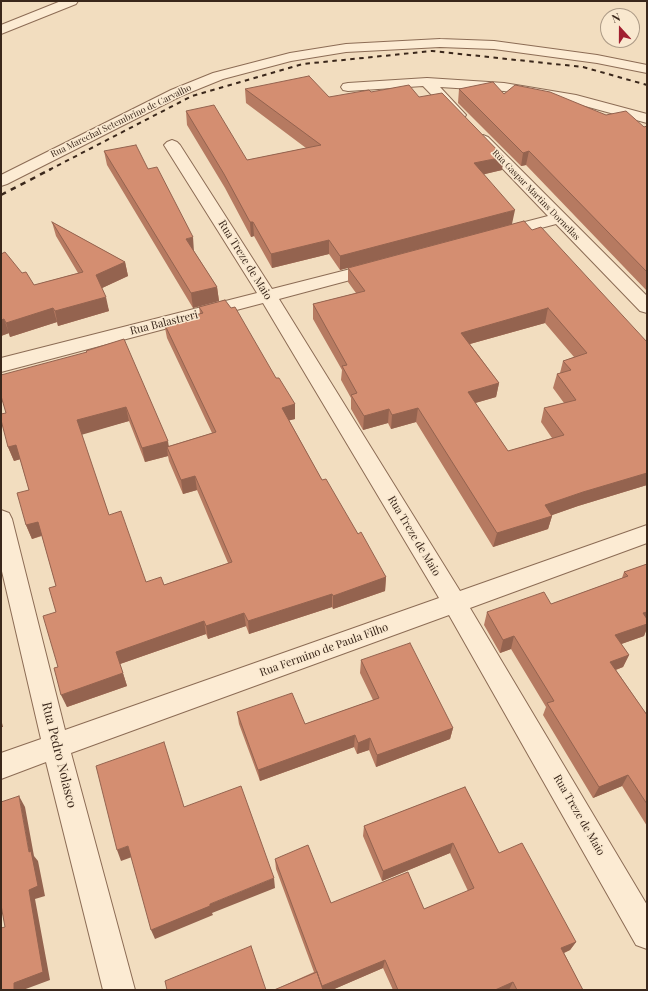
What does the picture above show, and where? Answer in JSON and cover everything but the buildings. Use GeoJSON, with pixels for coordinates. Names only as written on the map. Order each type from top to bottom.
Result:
{"type":"FeatureCollection","features":[{"type":"Feature","properties":{"kind":"street"},"geometry":{"type":"LineString","coordinates":[[1,30],[72,1]]}},
{"type":"Feature","properties":{"kind":"street","name":"Rua Marechal Setembrino de Carvalho"},"geometry":{"type":"LineString","coordinates":[[1,181],[176,93],[218,76],[290,57],[346,48],[440,43],[479,44],[597,59],[647,69]]}},
{"type":"Feature","properties":{"kind":"street"},"geometry":{"type":"LineString","coordinates":[[348,87],[427,82],[504,87],[576,99],[647,119]]}},
{"type":"Feature","properties":{"kind":"street","name":"Rua Gaspar Martins Dornellas"},"geometry":{"type":"LineString","coordinates":[[427,82],[647,307]]}},
{"type":"Feature","properties":{"kind":"street","name":"Rua Treze de Maio"},"geometry":{"type":"LineString","coordinates":[[172,144],[268,296],[456,603],[647,934]]}},
{"type":"Feature","properties":{"kind":"street"},"geometry":{"type":"LineString","coordinates":[[482,239],[559,218]]}},
{"type":"Feature","properties":{"kind":"street","name":"Rua Balastreri"},"geometry":{"type":"LineString","coordinates":[[1,365],[390,263]]}},
{"type":"Feature","properties":{"kind":"street","name":"Rua Pedro Nolasco"},"geometry":{"type":"LineString","coordinates":[[1,519],[56,747],[118,990]]}},
{"type":"Feature","properties":{"kind":"street","name":"Rua Fermino de Paula Filho"},"geometry":{"type":"LineString","coordinates":[[1,766],[647,534]]}},
{"type":"Feature","properties":{"kind":"railway"},"geometry":{"type":"LineString","coordinates":[[49,170],[192,96],[303,64],[432,51],[583,67],[647,85]]}},
{"type":"Feature","properties":{"kind":"railway"},"geometry":{"type":"LineString","coordinates":[[1,195],[51,169]]}}]}
